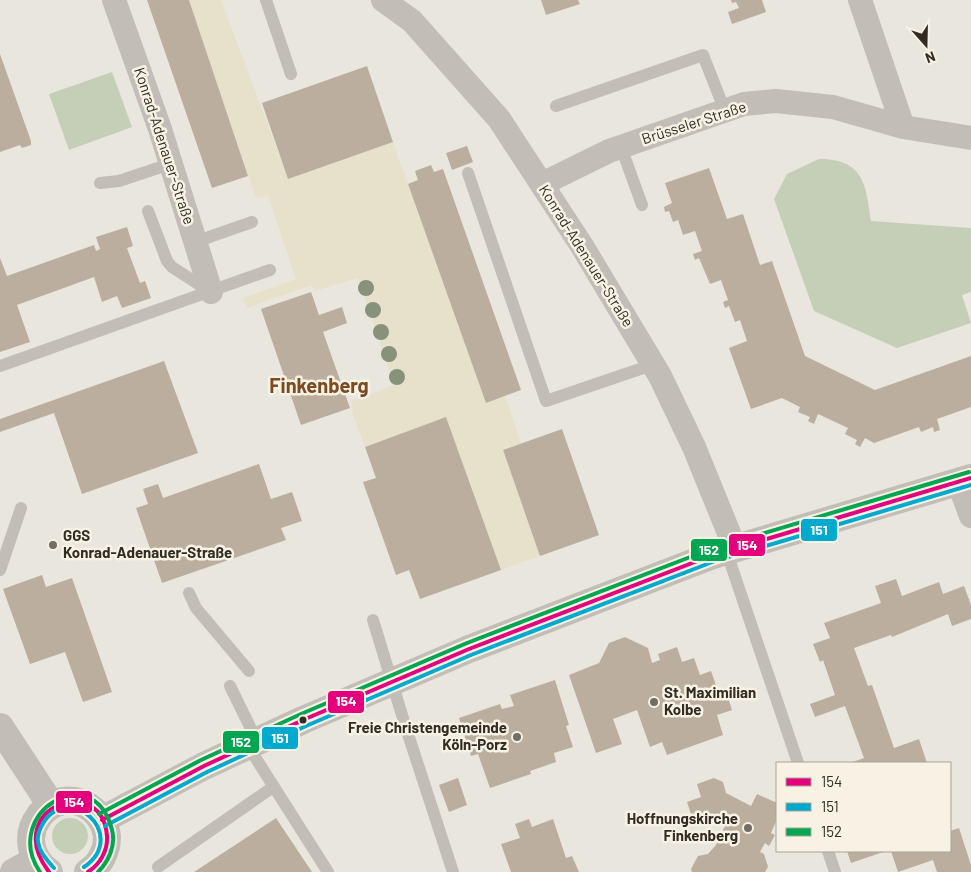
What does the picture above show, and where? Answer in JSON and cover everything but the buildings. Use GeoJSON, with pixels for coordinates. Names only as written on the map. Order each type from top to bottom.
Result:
{"type":"FeatureCollection","features":[{"type":"Feature","properties":{"kind":"street","name":"Konrad-Adenauer-Straße"},"geometry":{"type":"LineString","coordinates":[[114,0],[211,292]]}},
{"type":"Feature","properties":{"kind":"street","name":"Konrad-Adenauer-Straße"},"geometry":{"type":"LineString","coordinates":[[383,0],[412,21],[499,119],[582,246],[652,365],[694,446],[731,549]]}},
{"type":"Feature","properties":{"kind":"street"},"geometry":{"type":"LineString","coordinates":[[860,0],[902,127]]}},
{"type":"Feature","properties":{"kind":"street","name":"Brüsseler Straße"},"geometry":{"type":"LineString","coordinates":[[542,184],[621,147],[744,104],[776,101],[833,107],[902,127],[971,138]]}},
{"type":"Feature","properties":{"kind":"street"},"geometry":{"type":"LineString","coordinates":[[102,820],[204,766],[393,682],[469,650],[731,549],[964,480],[971,516]]}},
{"type":"Feature","properties":{"kind":"street"},"geometry":{"type":"LineString","coordinates":[[0,727],[51,805]]}},
{"type":"Feature","properties":{"kind":"street"},"geometry":{"type":"LineString","coordinates":[[33,868],[30,843],[33,825],[37,817],[51,805],[70,801],[80,803],[96,812],[106,829],[106,847],[103,856],[91,871]]}},
{"type":"Feature","properties":{"kind":"lane"},"geometry":{"type":"LineString","coordinates":[[266,0],[291,74]]}},
{"type":"Feature","properties":{"kind":"lane"},"geometry":{"type":"LineString","coordinates":[[556,106],[703,55],[725,111]]}},
{"type":"Feature","properties":{"kind":"lane"},"geometry":{"type":"LineString","coordinates":[[621,147],[642,205]]}},
{"type":"Feature","properties":{"kind":"lane"},"geometry":{"type":"LineString","coordinates":[[100,183],[120,182],[170,164]]}},
{"type":"Feature","properties":{"kind":"lane"},"geometry":{"type":"LineString","coordinates":[[468,173],[546,401],[652,365]]}},
{"type":"Feature","properties":{"kind":"lane"},"geometry":{"type":"LineString","coordinates":[[148,211],[167,261],[172,267],[211,292]]}},
{"type":"Feature","properties":{"kind":"lane"},"geometry":{"type":"LineString","coordinates":[[195,242],[252,222]]}},
{"type":"Feature","properties":{"kind":"lane"},"geometry":{"type":"LineString","coordinates":[[0,366],[270,270]]}},
{"type":"Feature","properties":{"kind":"lane"},"geometry":{"type":"LineString","coordinates":[[0,570],[22,508]]}},
{"type":"Feature","properties":{"kind":"lane"},"geometry":{"type":"LineString","coordinates":[[731,549],[798,762]]}},
{"type":"Feature","properties":{"kind":"lane"},"geometry":{"type":"LineString","coordinates":[[190,593],[196,608],[249,671]]}},
{"type":"Feature","properties":{"kind":"lane"},"geometry":{"type":"LineString","coordinates":[[373,620],[453,872]]}},
{"type":"Feature","properties":{"kind":"lane"},"geometry":{"type":"LineString","coordinates":[[230,686],[252,744],[273,787],[328,872]]}},
{"type":"Feature","properties":{"kind":"lane"},"geometry":{"type":"LineString","coordinates":[[158,868],[260,799],[273,787]]}},
{"type":"Feature","properties":{"kind":"lane"},"geometry":{"type":"LineString","coordinates":[[828,852],[835,872]]}},
{"type":"Feature","properties":{"kind":"green space"},"geometry":{"type":"Polygon","coordinates":[[[112,72],[132,127],[69,150],[49,94],[112,72]]]}},
{"type":"Feature","properties":{"kind":"green space"},"geometry":{"type":"Polygon","coordinates":[[[819,159],[834,160],[845,164],[854,169],[860,176],[867,196],[871,221],[971,228],[971,292],[962,295],[971,323],[897,348],[814,311],[774,199],[787,174],[819,159]]]}},
{"type":"Feature","properties":{"kind":"green space"},"geometry":{"type":"Polygon","coordinates":[[[70,818],[82,824],[88,836],[82,848],[70,854],[58,848],[52,836],[58,824],[70,818]]]}},
{"type":"Feature","properties":{"kind":"shaded area"},"geometry":{"type":"Polygon","coordinates":[[[189,0],[221,0],[288,178],[393,142],[486,402],[505,396],[521,443],[503,450],[540,556],[501,570],[446,417],[365,447],[353,415],[351,401],[394,385],[358,278],[315,291],[312,285],[247,308],[243,298],[296,279],[268,196],[256,198],[189,0]]]}},
{"type":"Feature","properties":{"kind":"transit line","name":"152"},"geometry":{"type":"LineString","coordinates":[[99,814],[201,760],[301,714],[467,643],[711,549],[969,472]]}},
{"type":"Feature","properties":{"kind":"transit line","name":"154"},"geometry":{"type":"LineString","coordinates":[[102,820],[204,766],[303,720],[469,649],[713,555],[971,478]]}},
{"type":"Feature","properties":{"kind":"transit line","name":"151"},"geometry":{"type":"LineString","coordinates":[[105,826],[207,772],[306,726],[471,655],[715,561],[971,485]]}},
{"type":"Feature","properties":{"kind":"transit line","name":"152"},"geometry":{"type":"LineString","coordinates":[[40,872],[31,850],[32,830],[40,814],[54,802],[71,796],[88,797],[102,808],[112,830],[111,852],[98,872]]}},
{"type":"Feature","properties":{"kind":"transit line","name":"154"},"geometry":{"type":"LineString","coordinates":[[49,872],[37,849],[37,830],[44,815],[58,806],[74,802],[89,805],[101,816],[107,836],[106,847],[102,857],[88,872]]}},
{"type":"Feature","properties":{"kind":"transit line","name":"151"},"geometry":{"type":"LineString","coordinates":[[54,868],[40,849],[38,838],[41,827],[52,813],[65,808],[78,809],[90,816],[98,827],[101,840],[97,854],[84,867]]}},
{"type":"Feature","properties":{"kind":"place","name":"GGS Konrad-Adenauer-Straße"},"geometry":{"type":"Point","coordinates":[53,545]}},
{"type":"Feature","properties":{"kind":"place","name":"St. Maximilian Kolbe"},"geometry":{"type":"Point","coordinates":[654,702]}},
{"type":"Feature","properties":{"kind":"place","name":"Freie Christengemeinde Köln-Porz"},"geometry":{"type":"Point","coordinates":[517,737]}},
{"type":"Feature","properties":{"kind":"place","name":"Hoffnungskirche Finkenberg"},"geometry":{"type":"Point","coordinates":[748,828]}},
{"type":"Feature","properties":{"kind":"district","name":"Finkenberg"},"geometry":{"type":"Point","coordinates":[319,386]}}]}
